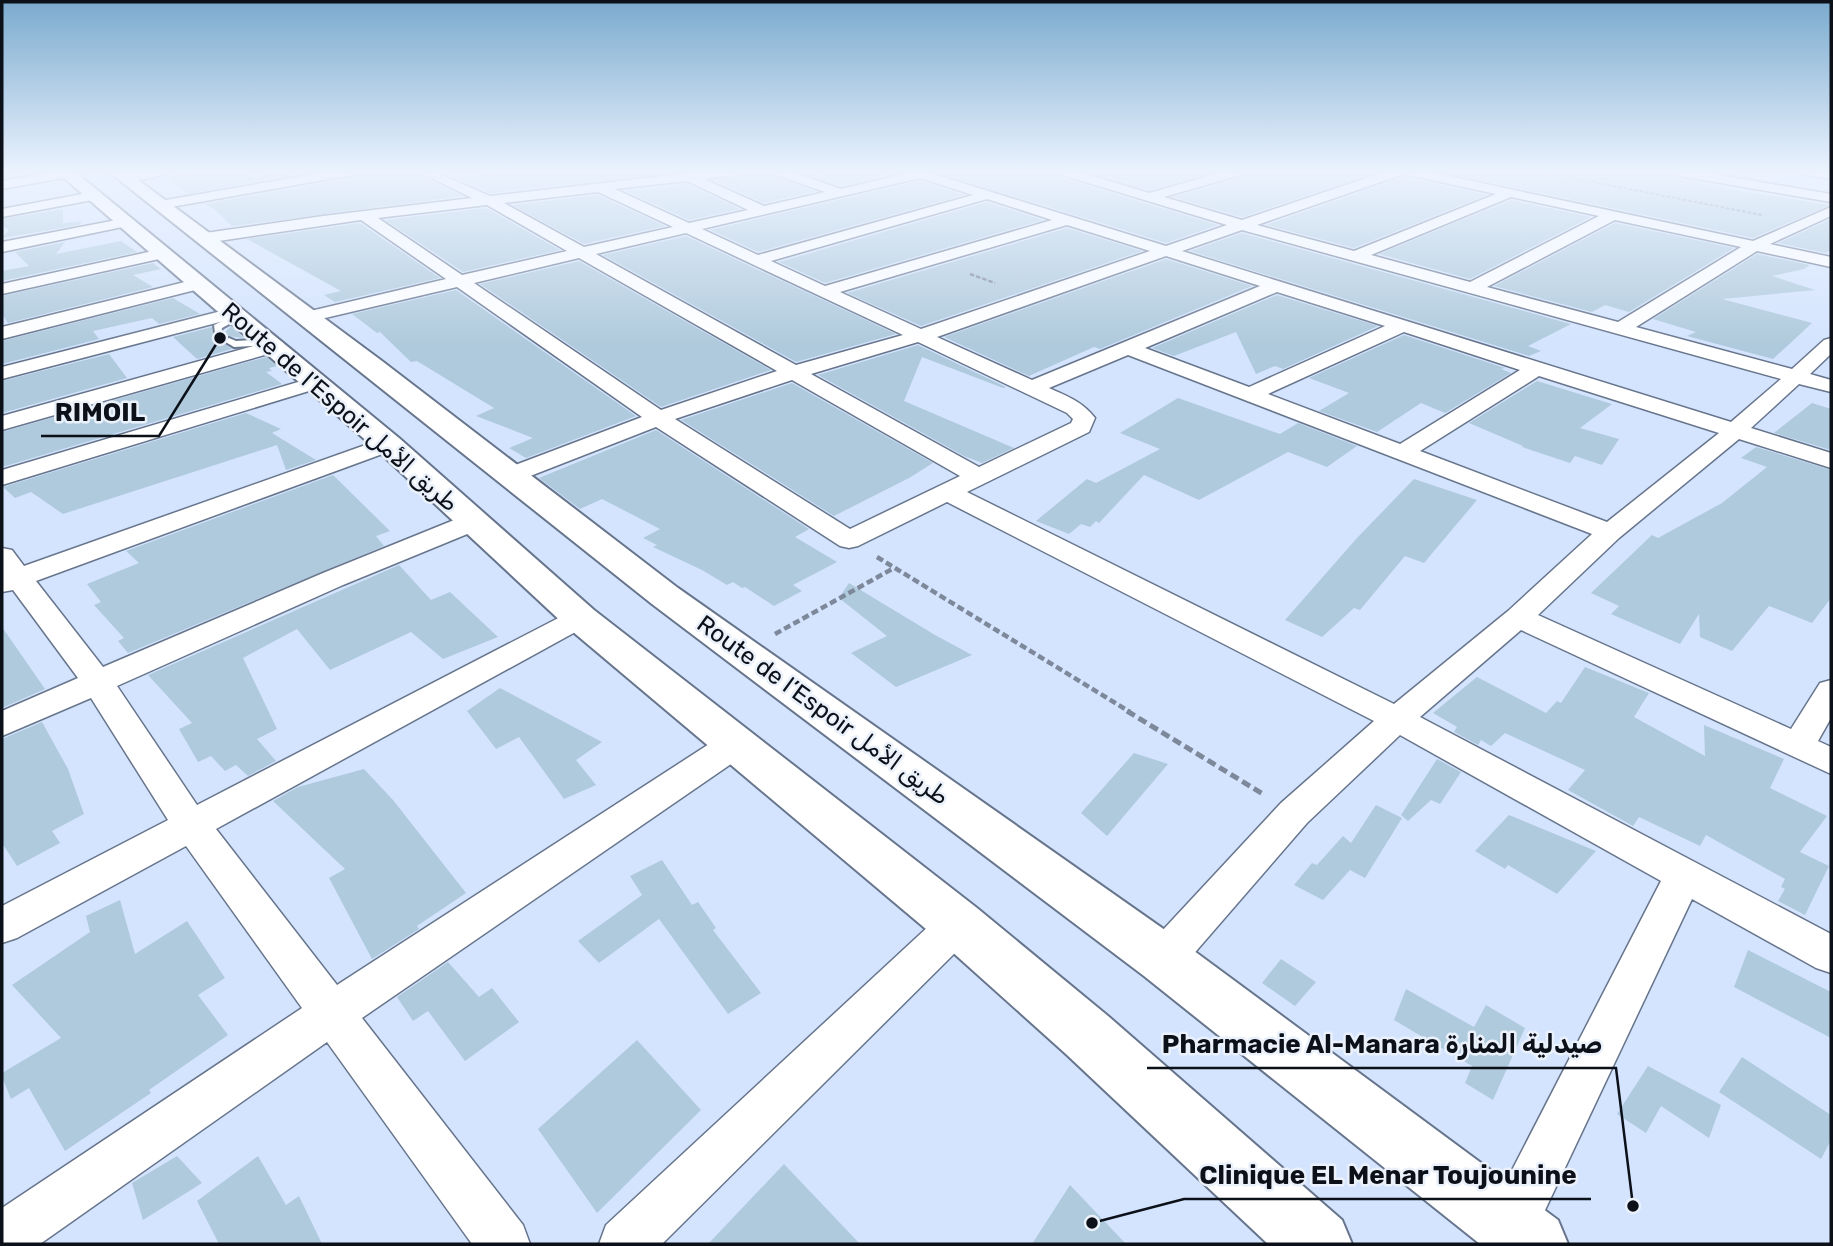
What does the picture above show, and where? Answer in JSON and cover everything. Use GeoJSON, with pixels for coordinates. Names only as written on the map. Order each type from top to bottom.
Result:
{"type":"FeatureCollection","features":[{"type":"Feature","properties":{"kind":"highway","name":"Route de l’Espoir طريق الأمل"},"geometry":{"type":"LineString","coordinates":[[157,229],[162,254],[244,332],[315,383],[388,444],[580,618],[958,924],[1087,1035],[1293,1236]]}},
{"type":"Feature","properties":{"kind":"highway","name":"Route de l’Espoir طريق الأمل"},"geometry":{"type":"LineString","coordinates":[[193,229],[665,596],[1163,959],[1522,1236]]}},
{"type":"Feature","properties":{"kind":"street"},"geometry":{"type":"LineString","coordinates":[[2,247],[57,229]]}},
{"type":"Feature","properties":{"kind":"street"},"geometry":{"type":"LineString","coordinates":[[205,238],[266,229]]}},
{"type":"Feature","properties":{"kind":"street"},"geometry":{"type":"LineString","coordinates":[[385,229],[658,418],[849,540],[1081,427],[1084,418],[1075,408],[689,229]]}},
{"type":"Feature","properties":{"kind":"street"},"geometry":{"type":"LineString","coordinates":[[540,229],[977,476]]}},
{"type":"Feature","properties":{"kind":"street"},"geometry":{"type":"LineString","coordinates":[[308,317],[579,251],[688,229]]}},
{"type":"Feature","properties":{"kind":"street"},"geometry":{"type":"LineString","coordinates":[[757,260],[866,229]]}},
{"type":"Feature","properties":{"kind":"street"},"geometry":{"type":"LineString","coordinates":[[826,291],[1037,229]]}},
{"type":"Feature","properties":{"kind":"street"},"geometry":{"type":"LineString","coordinates":[[1091,229],[1831,461]]}},
{"type":"Feature","properties":{"kind":"street"},"geometry":{"type":"LineString","coordinates":[[511,475],[658,418],[792,373],[920,337],[1236,229]]}},
{"type":"Feature","properties":{"kind":"street"},"geometry":{"type":"LineString","coordinates":[[1256,229],[1831,386]]}},
{"type":"Feature","properties":{"kind":"street"},"geometry":{"type":"LineString","coordinates":[[1354,256],[1420,229]]}},
{"type":"Feature","properties":{"kind":"street"},"geometry":{"type":"LineString","coordinates":[[1472,288],[1586,229]]}},
{"type":"Feature","properties":{"kind":"street"},"geometry":{"type":"LineString","coordinates":[[1680,229],[1831,262]]}},
{"type":"Feature","properties":{"kind":"street"},"geometry":{"type":"LineString","coordinates":[[1620,329],[1756,245],[1792,229]]}},
{"type":"Feature","properties":{"kind":"street"},"geometry":{"type":"LineString","coordinates":[[2,289],[162,254]]}},
{"type":"Feature","properties":{"kind":"street"},"geometry":{"type":"LineString","coordinates":[[2,333],[197,285]]}},
{"type":"Feature","properties":{"kind":"street"},"geometry":{"type":"LineString","coordinates":[[1032,388],[1276,286]]}},
{"type":"Feature","properties":{"kind":"street"},"geometry":{"type":"LineString","coordinates":[[1248,395],[1402,326]]}},
{"type":"Feature","properties":{"kind":"street"},"geometry":{"type":"LineString","coordinates":[[2,373],[244,332]]}},
{"type":"Feature","properties":{"kind":"street"},"geometry":{"type":"LineString","coordinates":[[2,423],[244,332]]}},
{"type":"Feature","properties":{"kind":"street"},"geometry":{"type":"LineString","coordinates":[[1163,959],[1294,813],[1396,719],[1518,617],[1610,532],[1735,431],[1831,344]]}},
{"type":"Feature","properties":{"kind":"street"},"geometry":{"type":"LineString","coordinates":[[1130,349],[1610,532]]}},
{"type":"Feature","properties":{"kind":"street"},"geometry":{"type":"LineString","coordinates":[[1401,453],[1537,368]]}},
{"type":"Feature","properties":{"kind":"street"},"geometry":{"type":"LineString","coordinates":[[2,478],[315,383]]}},
{"type":"Feature","properties":{"kind":"street"},"geometry":{"type":"LineString","coordinates":[[388,444],[7,573],[98,683],[191,825],[504,1244]]}},
{"type":"Feature","properties":{"kind":"street"},"geometry":{"type":"LineString","coordinates":[[947,492],[1396,719],[1831,955]]}},
{"type":"Feature","properties":{"kind":"street"},"geometry":{"type":"LineString","coordinates":[[2,724],[333,579],[473,522]]}},
{"type":"Feature","properties":{"kind":"street"},"geometry":{"type":"LineString","coordinates":[[1518,617],[1831,761]]}},
{"type":"Feature","properties":{"kind":"street"},"geometry":{"type":"LineString","coordinates":[[2,926],[580,618]]}},
{"type":"Feature","properties":{"kind":"street"},"geometry":{"type":"LineString","coordinates":[[1798,746],[1831,691]]}},
{"type":"Feature","properties":{"kind":"street"},"geometry":{"type":"LineString","coordinates":[[2,1239],[332,1013],[735,744]]}},
{"type":"Feature","properties":{"kind":"street"},"geometry":{"type":"LineString","coordinates":[[1522,1236],[1683,877]]}},
{"type":"Feature","properties":{"kind":"street"},"geometry":{"type":"LineString","coordinates":[[625,1244],[958,924]]}},
{"type":"Feature","properties":{"kind":"path"},"geometry":{"type":"LineString","coordinates":[[849,540],[1294,813]]}},
{"type":"Feature","properties":{"kind":"path"},"geometry":{"type":"LineString","coordinates":[[743,652],[894,568]]}},
{"type":"Feature","properties":{"kind":"building"},"geometry":{"type":"Polygon","coordinates":[[[8,229],[54,229],[2,238],[8,229]]]}},
{"type":"Feature","properties":{"kind":"building"},"geometry":{"type":"Polygon","coordinates":[[[317,229],[369,229],[440,278],[335,302],[324,295],[341,291],[247,239],[317,229]]]}},
{"type":"Feature","properties":{"kind":"building"},"geometry":{"type":"Polygon","coordinates":[[[399,229],[523,229],[560,250],[463,272],[399,229]]]}},
{"type":"Feature","properties":{"kind":"building"},"geometry":{"type":"Polygon","coordinates":[[[557,229],[651,229],[584,244],[557,229]]]}},
{"type":"Feature","properties":{"kind":"building"},"geometry":{"type":"Polygon","coordinates":[[[714,229],[841,229],[758,252],[710,230],[714,229]]]}},
{"type":"Feature","properties":{"kind":"building"},"geometry":{"type":"Polygon","coordinates":[[[893,229],[1011,229],[825,283],[779,262],[893,229]]]}},
{"type":"Feature","properties":{"kind":"building"},"geometry":{"type":"Polygon","coordinates":[[[1063,229],[1142,251],[921,326],[847,293],[1063,229]]]}},
{"type":"Feature","properties":{"kind":"building"},"geometry":{"type":"Polygon","coordinates":[[[1121,229],[1206,229],[1166,243],[1121,229]]]}},
{"type":"Feature","properties":{"kind":"building"},"geometry":{"type":"Polygon","coordinates":[[[1282,229],[1401,229],[1354,248],[1282,229]]]}},
{"type":"Feature","properties":{"kind":"building"},"geometry":{"type":"Polygon","coordinates":[[[1440,229],[1567,229],[1470,279],[1379,254],[1440,229]]]}},
{"type":"Feature","properties":{"kind":"building"},"geometry":{"type":"Polygon","coordinates":[[[1603,229],[1644,229],[1734,248],[1629,312],[1605,305],[1592,312],[1494,286],[1603,229]]]}},
{"type":"Feature","properties":{"kind":"building"},"geometry":{"type":"Polygon","coordinates":[[[1711,229],[1774,229],[1753,238],[1711,229]]]}},
{"type":"Feature","properties":{"kind":"building"},"geometry":{"type":"Polygon","coordinates":[[[1809,229],[1831,229],[1831,250],[1826,253],[1778,243],[1809,229]]]}},
{"type":"Feature","properties":{"kind":"building"},"geometry":{"type":"Polygon","coordinates":[[[1242,233],[1571,324],[1528,346],[1541,351],[1529,356],[1190,251],[1242,233]]]}},
{"type":"Feature","properties":{"kind":"building"},"geometry":{"type":"Polygon","coordinates":[[[686,236],[896,334],[796,362],[603,255],[686,236]]]}},
{"type":"Feature","properties":{"kind":"building"},"geometry":{"type":"Polygon","coordinates":[[[121,241],[137,252],[2,281],[2,271],[29,266],[15,252],[65,242],[56,254],[121,241]]]}},
{"type":"Feature","properties":{"kind":"building"},"geometry":{"type":"Polygon","coordinates":[[[1757,254],[1810,265],[1804,269],[1772,276],[1815,290],[1722,299],[1812,323],[1773,359],[1687,336],[1696,332],[1653,319],[1757,254]]]}},
{"type":"Feature","properties":{"kind":"building"},"geometry":{"type":"Polygon","coordinates":[[[1166,259],[1252,286],[1100,349],[1094,347],[1029,376],[944,337],[1166,259]]]}},
{"type":"Feature","properties":{"kind":"building"},"geometry":{"type":"Polygon","coordinates":[[[579,261],[771,370],[661,407],[480,284],[579,261]]]}},
{"type":"Feature","properties":{"kind":"building"},"geometry":{"type":"Polygon","coordinates":[[[153,263],[161,269],[133,275],[153,287],[8,323],[2,314],[2,296],[153,263]]]}},
{"type":"Feature","properties":{"kind":"building"},"geometry":{"type":"Polygon","coordinates":[[[456,290],[636,416],[526,458],[509,448],[533,438],[476,416],[494,408],[417,361],[411,362],[380,332],[377,333],[352,314],[456,290]]]}},
{"type":"Feature","properties":{"kind":"building"},"geometry":{"type":"Polygon","coordinates":[[[1277,295],[1378,326],[1283,369],[1275,366],[1256,374],[1236,332],[1174,356],[1152,348],[1277,295]]]}},
{"type":"Feature","properties":{"kind":"building"},"geometry":{"type":"Polygon","coordinates":[[[173,298],[200,314],[159,324],[152,318],[93,331],[99,339],[2,364],[2,341],[173,298]]]}},
{"type":"Feature","properties":{"kind":"building"},"geometry":{"type":"Polygon","coordinates":[[[231,326],[244,338],[228,336],[222,342],[232,349],[197,359],[173,337],[212,327],[213,335],[221,336],[231,326]]]}},
{"type":"Feature","properties":{"kind":"building"},"geometry":{"type":"Polygon","coordinates":[[[1404,335],[1505,368],[1501,369],[1511,373],[1445,413],[1421,403],[1377,432],[1319,411],[1349,393],[1309,378],[1404,335]]]}},
{"type":"Feature","properties":{"kind":"building"},"geometry":{"type":"Polygon","coordinates":[[[918,345],[1006,387],[922,357],[904,401],[1014,448],[982,463],[964,456],[818,375],[918,345]]]}},
{"type":"Feature","properties":{"kind":"building"},"geometry":{"type":"Polygon","coordinates":[[[109,354],[127,378],[2,413],[2,381],[109,354]]]}},
{"type":"Feature","properties":{"kind":"building"},"geometry":{"type":"Polygon","coordinates":[[[266,357],[277,366],[266,372],[282,384],[2,467],[2,432],[266,357]]]}},
{"type":"Feature","properties":{"kind":"building"},"geometry":{"type":"Polygon","coordinates":[[[1537,381],[1612,404],[1580,428],[1619,439],[1602,465],[1575,456],[1570,463],[1522,447],[1469,423],[1537,381]]]}},
{"type":"Feature","properties":{"kind":"building"},"geometry":{"type":"Polygon","coordinates":[[[792,383],[933,463],[834,516],[681,420],[792,383]]]}},
{"type":"Feature","properties":{"kind":"building"},"geometry":{"type":"Polygon","coordinates":[[[1178,398],[1280,434],[1298,423],[1357,446],[1327,467],[1288,452],[1199,500],[1144,475],[1099,523],[1096,521],[1090,527],[1081,524],[1069,534],[1036,521],[1087,479],[1096,483],[1160,449],[1120,433],[1178,398]]]}},
{"type":"Feature","properties":{"kind":"building"},"geometry":{"type":"Polygon","coordinates":[[[1812,403],[1831,409],[1831,450],[1774,433],[1812,403]]]}},
{"type":"Feature","properties":{"kind":"building"},"geometry":{"type":"Polygon","coordinates":[[[246,413],[281,429],[272,433],[316,460],[286,470],[277,445],[63,514],[31,492],[15,498],[3,487],[246,413]]]}},
{"type":"Feature","properties":{"kind":"building"},"geometry":{"type":"Polygon","coordinates":[[[656,430],[809,529],[795,537],[837,562],[793,585],[802,591],[774,606],[745,587],[733,582],[727,585],[653,547],[657,545],[643,538],[660,529],[602,499],[580,509],[539,478],[656,430]]]}},
{"type":"Feature","properties":{"kind":"building"},"geometry":{"type":"Polygon","coordinates":[[[1756,447],[1831,470],[1831,598],[1812,623],[1769,606],[1732,651],[1700,637],[1699,614],[1680,644],[1611,614],[1619,606],[1591,593],[1652,535],[1658,538],[1722,503],[1767,467],[1741,458],[1756,447]]]}},
{"type":"Feature","properties":{"kind":"building"},"geometry":{"type":"Polygon","coordinates":[[[333,475],[390,531],[376,536],[384,546],[128,653],[118,641],[124,638],[94,605],[101,602],[87,584],[139,563],[126,551],[333,475]]]}},
{"type":"Feature","properties":{"kind":"building"},"geometry":{"type":"Polygon","coordinates":[[[1414,479],[1477,500],[1424,563],[1405,556],[1360,610],[1354,608],[1322,637],[1285,620],[1357,538],[1414,479]]]}},
{"type":"Feature","properties":{"kind":"building"},"geometry":{"type":"Polygon","coordinates":[[[399,565],[431,600],[450,592],[498,637],[443,659],[411,632],[330,670],[297,629],[243,658],[277,729],[257,739],[276,761],[248,776],[236,765],[225,771],[211,756],[198,762],[179,729],[192,723],[148,675],[399,565]]]}},
{"type":"Feature","properties":{"kind":"building"},"geometry":{"type":"Polygon","coordinates":[[[849,583],[972,655],[896,687],[851,653],[887,636],[839,598],[849,583]]]}},
{"type":"Feature","properties":{"kind":"building"},"geometry":{"type":"Polygon","coordinates":[[[2,627],[45,689],[2,708],[2,627]]]}},
{"type":"Feature","properties":{"kind":"building"},"geometry":{"type":"Polygon","coordinates":[[[1585,667],[1649,693],[1634,717],[1705,756],[1704,725],[1784,759],[1770,788],[1827,816],[1800,852],[1829,866],[1805,915],[1778,901],[1785,889],[1781,887],[1785,879],[1706,835],[1700,846],[1639,817],[1633,826],[1568,790],[1585,770],[1505,733],[1491,746],[1481,740],[1478,745],[1454,732],[1457,727],[1433,713],[1477,677],[1546,713],[1557,701],[1561,703],[1585,667]]]}},
{"type":"Feature","properties":{"kind":"building"},"geometry":{"type":"Polygon","coordinates":[[[500,688],[602,742],[576,760],[596,785],[564,799],[519,737],[496,749],[467,711],[500,688]]]}},
{"type":"Feature","properties":{"kind":"building"},"geometry":{"type":"Polygon","coordinates":[[[42,722],[68,769],[84,814],[52,831],[60,843],[17,866],[2,843],[2,739],[42,722]]]}},
{"type":"Feature","properties":{"kind":"building"},"geometry":{"type":"Polygon","coordinates":[[[1134,753],[1168,764],[1107,836],[1081,813],[1134,753]]]}},
{"type":"Feature","properties":{"kind":"building"},"geometry":{"type":"Polygon","coordinates":[[[1437,759],[1461,772],[1440,804],[1431,800],[1408,821],[1401,815],[1437,759]]]}},
{"type":"Feature","properties":{"kind":"building"},"geometry":{"type":"Polygon","coordinates":[[[364,769],[393,800],[466,893],[417,926],[419,929],[372,959],[329,878],[345,869],[273,801],[298,787],[364,769]]]}},
{"type":"Feature","properties":{"kind":"building"},"geometry":{"type":"Polygon","coordinates":[[[1376,805],[1402,818],[1365,878],[1350,870],[1323,900],[1294,885],[1312,863],[1317,865],[1343,836],[1351,843],[1376,805]]]}},
{"type":"Feature","properties":{"kind":"building"},"geometry":{"type":"Polygon","coordinates":[[[1509,815],[1596,851],[1557,894],[1508,865],[1505,869],[1475,851],[1509,815]]]}},
{"type":"Feature","properties":{"kind":"building"},"geometry":{"type":"Polygon","coordinates":[[[662,860],[692,905],[698,902],[716,928],[713,930],[761,993],[728,1014],[659,919],[599,963],[578,941],[642,895],[630,876],[662,860]]]}},
{"type":"Feature","properties":{"kind":"building"},"geometry":{"type":"Polygon","coordinates":[[[120,900],[135,954],[187,921],[225,978],[198,995],[228,1035],[149,1090],[151,1093],[65,1151],[29,1088],[11,1099],[2,1077],[2,1073],[61,1038],[12,985],[90,932],[86,916],[120,900]]]}},
{"type":"Feature","properties":{"kind":"building"},"geometry":{"type":"Polygon","coordinates":[[[1748,950],[1831,992],[1831,1038],[1734,987],[1748,950]]]}},
{"type":"Feature","properties":{"kind":"building"},"geometry":{"type":"Polygon","coordinates":[[[1281,959],[1316,982],[1295,1006],[1262,983],[1281,959]]]}},
{"type":"Feature","properties":{"kind":"building"},"geometry":{"type":"Polygon","coordinates":[[[448,962],[479,997],[492,988],[519,1022],[465,1061],[428,1011],[413,1021],[397,997],[448,962]]]}},
{"type":"Feature","properties":{"kind":"building"},"geometry":{"type":"Polygon","coordinates":[[[1406,989],[1474,1027],[1486,1005],[1525,1028],[1493,1100],[1465,1083],[1472,1066],[1394,1020],[1406,989]]]}},
{"type":"Feature","properties":{"kind":"building"},"geometry":{"type":"Polygon","coordinates":[[[637,1040],[701,1110],[597,1213],[538,1129],[637,1040]]]}},
{"type":"Feature","properties":{"kind":"building"},"geometry":{"type":"Polygon","coordinates":[[[1742,1057],[1831,1115],[1831,1140],[1821,1159],[1719,1092],[1742,1057]]]}},
{"type":"Feature","properties":{"kind":"building"},"geometry":{"type":"Polygon","coordinates":[[[1648,1066],[1721,1105],[1709,1138],[1661,1106],[1646,1133],[1617,1114],[1648,1066]]]}},
{"type":"Feature","properties":{"kind":"building"},"geometry":{"type":"Polygon","coordinates":[[[177,1156],[202,1183],[143,1220],[132,1183],[177,1156]]]}},
{"type":"Feature","properties":{"kind":"building"},"geometry":{"type":"Polygon","coordinates":[[[258,1156],[286,1205],[299,1196],[322,1244],[219,1244],[197,1201],[258,1156]]]}},
{"type":"Feature","properties":{"kind":"building"},"geometry":{"type":"Polygon","coordinates":[[[784,1164],[860,1244],[708,1244],[784,1164]]]}},
{"type":"Feature","properties":{"kind":"building"},"geometry":{"type":"Polygon","coordinates":[[[1070,1185],[1126,1244],[1032,1244],[1070,1185]]]}},
{"type":"Feature","properties":{"kind":"place","name":"RIMOIL"},"geometry":{"type":"Point","coordinates":[220,338]}},
{"type":"Feature","properties":{"kind":"place","name":"Pharmacie Al-Manara صيدلية المنارة"},"geometry":{"type":"Point","coordinates":[1633,1206]}},
{"type":"Feature","properties":{"kind":"place","name":"Clinique EL Menar Toujounine"},"geometry":{"type":"Point","coordinates":[1092,1223]}}]}
